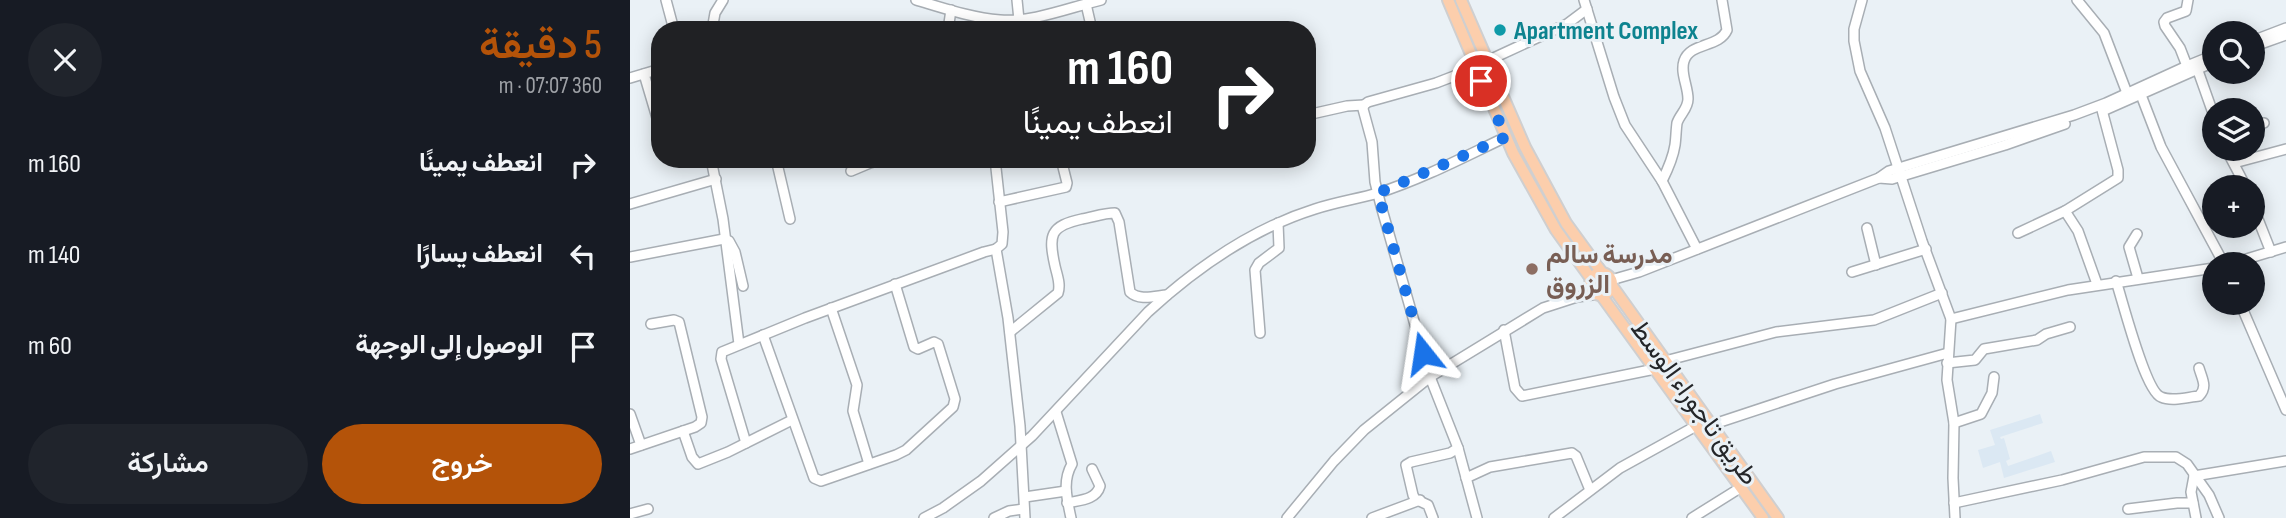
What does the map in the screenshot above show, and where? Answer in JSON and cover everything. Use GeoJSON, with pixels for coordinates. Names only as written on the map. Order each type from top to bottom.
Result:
{"type":"FeatureCollection","features":[{"type":"Feature","properties":{"kind":"main road"},"geometry":{"type":"LineString","coordinates":[[1448,0],[1506,137],[1556,230],[1591,281],[1592,290],[1600,295],[1763,518]]}},
{"type":"Feature","properties":{"kind":"main road","name":"طريق تاجوراء الوسط"},"geometry":{"type":"LineString","coordinates":[[1461,0],[1525,147],[1560,212],[1778,518]]}},
{"type":"Feature","properties":{"kind":"main road"},"geometry":{"type":"LineString","coordinates":[[1591,281],[1596,275],[1609,280],[1608,292],[1600,295]]}},
{"type":"Feature","properties":{"kind":"street"},"geometry":{"type":"LineString","coordinates":[[666,0],[672,21]]}},
{"type":"Feature","properties":{"kind":"street"},"geometry":{"type":"LineString","coordinates":[[714,21],[723,0]]}},
{"type":"Feature","properties":{"kind":"street"},"geometry":{"type":"LineString","coordinates":[[916,0],[1000,20],[1022,19],[1101,0]]}},
{"type":"Feature","properties":{"kind":"street"},"geometry":{"type":"LineString","coordinates":[[1017,0],[1022,19]]}},
{"type":"Feature","properties":{"kind":"street"},"geometry":{"type":"LineString","coordinates":[[1662,181],[1672,162],[1678,121],[1689,101],[1682,65],[1685,56],[1721,39],[1725,34],[1727,30],[1722,0]]}},
{"type":"Feature","properties":{"kind":"street"},"geometry":{"type":"LineString","coordinates":[[1862,0],[1854,29],[1860,71],[1885,128],[1951,318],[1947,380],[1954,423],[1955,518]]}},
{"type":"Feature","properties":{"kind":"street"},"geometry":{"type":"LineString","coordinates":[[2077,0],[2104,33],[2127,93]]}},
{"type":"Feature","properties":{"kind":"street"},"geometry":{"type":"LineString","coordinates":[[2187,65],[2164,22],[2167,18],[2186,11],[2188,0]]}},
{"type":"Feature","properties":{"kind":"street"},"geometry":{"type":"LineString","coordinates":[[1086,4],[1090,21]]}},
{"type":"Feature","properties":{"kind":"street"},"geometry":{"type":"LineString","coordinates":[[1487,61],[1560,27],[1586,4],[1625,125],[1662,181],[1697,249]]}},
{"type":"Feature","properties":{"kind":"street"},"geometry":{"type":"LineString","coordinates":[[2265,36],[2286,28]]}},
{"type":"Feature","properties":{"kind":"street"},"geometry":{"type":"LineString","coordinates":[[2265,42],[2286,35]]}},
{"type":"Feature","properties":{"kind":"street"},"geometry":{"type":"LineString","coordinates":[[1609,280],[1630,275],[1879,178],[1892,179],[1899,172],[2074,115],[2202,59]]}},
{"type":"Feature","properties":{"kind":"street"},"geometry":{"type":"LineString","coordinates":[[1899,172],[2005,145],[2141,95],[2202,66]]}},
{"type":"Feature","properties":{"kind":"street"},"geometry":{"type":"LineString","coordinates":[[1316,113],[1364,104],[1436,83],[1475,68]]}},
{"type":"Feature","properties":{"kind":"street"},"geometry":{"type":"LineString","coordinates":[[2197,68],[2208,98]]}},
{"type":"Feature","properties":{"kind":"street"},"geometry":{"type":"LineString","coordinates":[[630,78],[651,72]]}},
{"type":"Feature","properties":{"kind":"street"},"geometry":{"type":"LineString","coordinates":[[644,74],[651,98]]}},
{"type":"Feature","properties":{"kind":"street"},"geometry":{"type":"LineString","coordinates":[[2141,95],[2161,147],[2218,252]]}},
{"type":"Feature","properties":{"kind":"street"},"geometry":{"type":"LineString","coordinates":[[1364,104],[1378,193],[1430,377],[1458,448],[1477,518]]}},
{"type":"Feature","properties":{"kind":"street"},"geometry":{"type":"LineString","coordinates":[[2018,233],[2065,211],[2118,178],[2102,110]]}},
{"type":"Feature","properties":{"kind":"street"},"geometry":{"type":"LineString","coordinates":[[925,518],[981,481],[1022,445],[1056,412],[1118,342],[1167,295],[1223,252],[1278,223],[1316,208],[1378,193],[1506,137]]}},
{"type":"Feature","properties":{"kind":"street"},"geometry":{"type":"LineString","coordinates":[[2240,175],[2234,163],[2286,149]]}},
{"type":"Feature","properties":{"kind":"street"},"geometry":{"type":"LineString","coordinates":[[713,168],[723,219],[739,344]]}},
{"type":"Feature","properties":{"kind":"street"},"geometry":{"type":"LineString","coordinates":[[778,168],[790,219]]}},
{"type":"Feature","properties":{"kind":"street"},"geometry":{"type":"LineString","coordinates":[[852,171],[860,168]]}},
{"type":"Feature","properties":{"kind":"street"},"geometry":{"type":"LineString","coordinates":[[746,443],[720,355],[722,352],[831,308],[1000,247],[1002,241],[997,168]]}},
{"type":"Feature","properties":{"kind":"street"},"geometry":{"type":"LineString","coordinates":[[999,202],[1066,187],[1063,168]]}},
{"type":"Feature","properties":{"kind":"street"},"geometry":{"type":"LineString","coordinates":[[630,204],[716,179]]}},
{"type":"Feature","properties":{"kind":"street"},"geometry":{"type":"LineString","coordinates":[[2065,211],[2078,231],[2097,284]]}},
{"type":"Feature","properties":{"kind":"street"},"geometry":{"type":"LineString","coordinates":[[1010,332],[1060,289],[1052,256],[1052,236],[1054,230],[1065,223],[1115,213],[1119,222],[1130,292],[1133,296],[1142,297],[1167,295]]}},
{"type":"Feature","properties":{"kind":"street"},"geometry":{"type":"LineString","coordinates":[[1260,333],[1255,270],[1259,263],[1279,248],[1278,223]]}},
{"type":"Feature","properties":{"kind":"street"},"geometry":{"type":"LineString","coordinates":[[1867,228],[1876,265]]}},
{"type":"Feature","properties":{"kind":"street"},"geometry":{"type":"LineString","coordinates":[[2137,234],[2129,247],[2138,278]]}},
{"type":"Feature","properties":{"kind":"street"},"geometry":{"type":"LineString","coordinates":[[2265,237],[2271,252]]}},
{"type":"Feature","properties":{"kind":"street"},"geometry":{"type":"LineString","coordinates":[[630,257],[724,239],[729,241],[735,251],[743,286]]}},
{"type":"Feature","properties":{"kind":"street"},"geometry":{"type":"LineString","coordinates":[[2265,254],[2286,247]]}},
{"type":"Feature","properties":{"kind":"street"},"geometry":{"type":"LineString","coordinates":[[994,518],[1009,511],[1025,513],[1022,445],[1010,332],[996,249]]}},
{"type":"Feature","properties":{"kind":"street"},"geometry":{"type":"LineString","coordinates":[[1852,272],[1926,249]]}},
{"type":"Feature","properties":{"kind":"street"},"geometry":{"type":"LineString","coordinates":[[1951,318],[2097,284],[2202,270]]}},
{"type":"Feature","properties":{"kind":"street"},"geometry":{"type":"LineString","coordinates":[[1577,297],[1591,281]]}},
{"type":"Feature","properties":{"kind":"street"},"geometry":{"type":"LineString","coordinates":[[2116,281],[2144,372],[2157,395],[2168,399],[2199,396],[2205,386],[2199,368]]}},
{"type":"Feature","properties":{"kind":"street"},"geometry":{"type":"LineString","coordinates":[[763,335],[811,475],[817,480],[821,481],[906,450],[954,404],[938,344],[934,342],[918,349],[914,347],[895,285]]}},
{"type":"Feature","properties":{"kind":"street"},"geometry":{"type":"LineString","coordinates":[[1665,361],[1776,332],[1874,320],[1942,293]]}},
{"type":"Feature","properties":{"kind":"street"},"geometry":{"type":"LineString","coordinates":[[1287,518],[1334,461],[1364,430],[1430,377],[1543,308],[1577,297],[1600,295]]}},
{"type":"Feature","properties":{"kind":"street"},"geometry":{"type":"LineString","coordinates":[[831,308],[857,385],[853,415],[869,464]]}},
{"type":"Feature","properties":{"kind":"street"},"geometry":{"type":"LineString","coordinates":[[2245,315],[2286,410]]}},
{"type":"Feature","properties":{"kind":"street"},"geometry":{"type":"LineString","coordinates":[[630,449],[699,425],[702,417],[678,322],[674,320],[651,324]]}},
{"type":"Feature","properties":{"kind":"street"},"geometry":{"type":"LineString","coordinates":[[1947,363],[1975,360],[1984,349],[2037,340],[2046,334],[2070,327]]}},
{"type":"Feature","properties":{"kind":"street"},"geometry":{"type":"LineString","coordinates":[[1504,330],[1515,388],[1522,396],[1655,369]]}},
{"type":"Feature","properties":{"kind":"street"},"geometry":{"type":"LineString","coordinates":[[1711,425],[1835,384],[1948,352]]}},
{"type":"Feature","properties":{"kind":"street"},"geometry":{"type":"LineString","coordinates":[[1954,423],[1981,414],[1992,393],[1994,377]]}},
{"type":"Feature","properties":{"kind":"street"},"geometry":{"type":"LineString","coordinates":[[1056,412],[1072,464],[1066,476],[1067,503],[1071,518]]}},
{"type":"Feature","properties":{"kind":"street"},"geometry":{"type":"LineString","coordinates":[[630,414],[641,445]]}},
{"type":"Feature","properties":{"kind":"street"},"geometry":{"type":"LineString","coordinates":[[683,431],[692,457],[698,464],[792,420]]}},
{"type":"Feature","properties":{"kind":"street"},"geometry":{"type":"LineString","coordinates":[[1555,518],[1620,468],[1696,426]]}},
{"type":"Feature","properties":{"kind":"street"},"geometry":{"type":"LineString","coordinates":[[1433,518],[1429,505],[1413,495],[1407,471],[1408,463],[1450,453],[1458,448]]}},
{"type":"Feature","properties":{"kind":"street"},"geometry":{"type":"LineString","coordinates":[[1466,478],[1490,467],[1572,453],[1576,456],[1590,490]]}},
{"type":"Feature","properties":{"kind":"street"},"geometry":{"type":"LineString","coordinates":[[1954,503],[2062,480],[2144,457],[2180,459],[2209,495],[2219,518]]}},
{"type":"Feature","properties":{"kind":"street"},"geometry":{"type":"LineString","coordinates":[[2194,476],[2286,461]]}},
{"type":"Feature","properties":{"kind":"street"},"geometry":{"type":"LineString","coordinates":[[1067,503],[1098,493],[1100,486],[1092,468]]}},
{"type":"Feature","properties":{"kind":"street"},"geometry":{"type":"LineString","coordinates":[[2194,476],[2191,487],[2196,518]]}},
{"type":"Feature","properties":{"kind":"street"},"geometry":{"type":"LineString","coordinates":[[1692,518],[1740,488]]}},
{"type":"Feature","properties":{"kind":"street"},"geometry":{"type":"LineString","coordinates":[[1025,497],[1066,491]]}},
{"type":"Feature","properties":{"kind":"street"},"geometry":{"type":"LineString","coordinates":[[1372,518],[1419,500]]}},
{"type":"Feature","properties":{"kind":"street"},"geometry":{"type":"LineString","coordinates":[[2128,509],[2193,503]]}},
{"type":"Feature","properties":{"kind":"street"},"geometry":{"type":"LineString","coordinates":[[943,508],[947,518]]}},
{"type":"Feature","properties":{"kind":"street"},"geometry":{"type":"LineString","coordinates":[[630,514],[648,509]]}},
{"type":"Feature","properties":{"kind":"shaded area"},"geometry":{"type":"Polygon","coordinates":[[[2040,414],[2043,423],[2000,437],[2004,438],[2010,459],[2006,461],[2008,466],[2051,451],[2055,462],[2004,478],[2000,462],[1983,468],[1978,450],[1995,445],[1990,430],[2040,414]]]}},
{"type":"Feature","properties":{"kind":"place","name":"Apartment Complex"},"geometry":{"type":"Point","coordinates":[1500,30]}},
{"type":"Feature","properties":{"kind":"place","name":"مدرسة سالم الزروق"},"geometry":{"type":"Point","coordinates":[1532,269]}},
{"type":"Feature","properties":{"kind":"route"},"geometry":{"type":"LineString","coordinates":[[1423,353],[1378,193],[1506,137],[1481,81]]}}]}
